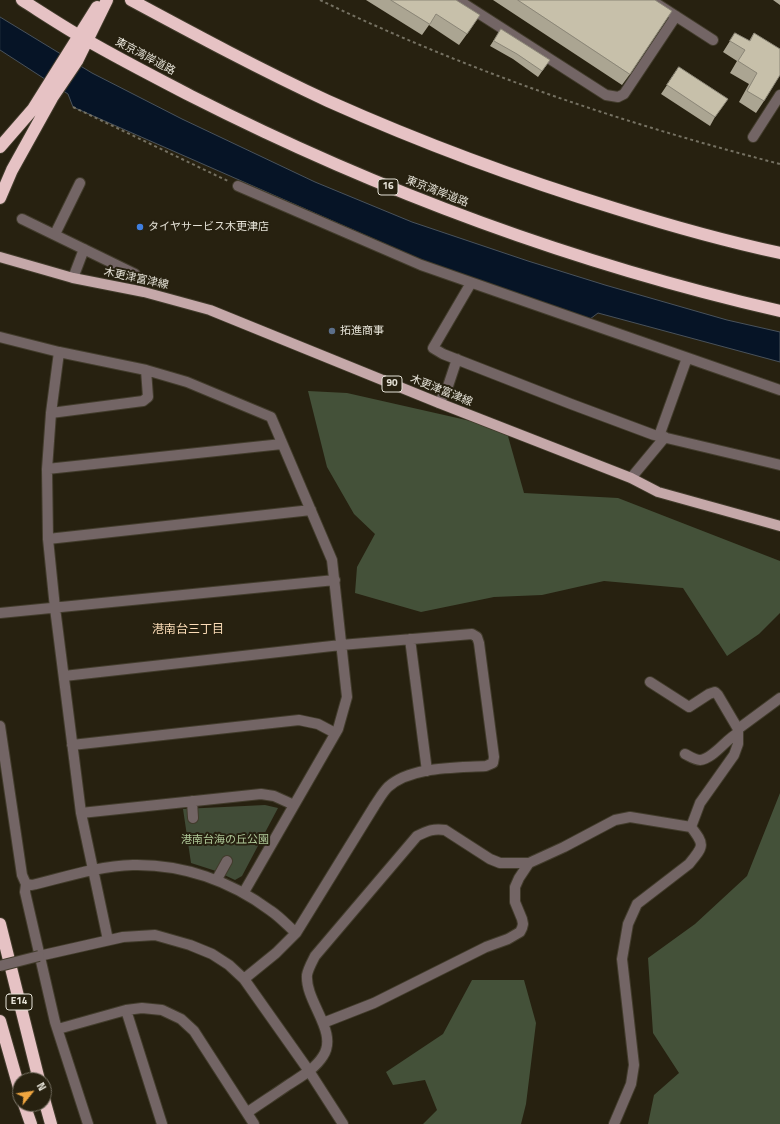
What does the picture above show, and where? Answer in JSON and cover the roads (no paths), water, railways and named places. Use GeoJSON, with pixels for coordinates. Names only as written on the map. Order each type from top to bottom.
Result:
{"type":"FeatureCollection","features":[{"type":"Feature","properties":{"kind":"highway","name":"東京湾岸道路"},"geometry":{"type":"LineString","coordinates":[[22,0],[83,38],[225,113],[314,155],[408,195],[486,225],[613,267],[780,311]]}},
{"type":"Feature","properties":{"kind":"highway"},"geometry":{"type":"LineString","coordinates":[[83,38],[94,12],[104,0]]}},
{"type":"Feature","properties":{"kind":"highway"},"geometry":{"type":"LineString","coordinates":[[0,198],[47,96],[108,0]]}},
{"type":"Feature","properties":{"kind":"highway"},"geometry":{"type":"LineString","coordinates":[[132,0],[196,35],[323,98],[465,157],[552,189],[640,216],[695,232],[780,253]]}},
{"type":"Feature","properties":{"kind":"highway"},"geometry":{"type":"LineString","coordinates":[[0,147],[33,108],[47,96]]}},
{"type":"Feature","properties":{"kind":"highway","name":"E14"},"geometry":{"type":"LineString","coordinates":[[0,924],[37,1072]]}},
{"type":"Feature","properties":{"kind":"highway","name":"E14"},"geometry":{"type":"LineString","coordinates":[[0,1021],[15,1072]]}},
{"type":"Feature","properties":{"kind":"highway"},"geometry":{"type":"LineString","coordinates":[[26,1112],[30,1124]]}},
{"type":"Feature","properties":{"kind":"highway"},"geometry":{"type":"LineString","coordinates":[[48,1112],[51,1124]]}},
{"type":"Feature","properties":{"kind":"main road","name":"木更津富津線"},"geometry":{"type":"LineString","coordinates":[[0,257],[74,278],[144,292],[210,310],[439,403],[631,478],[658,492],[780,526]]}},
{"type":"Feature","properties":{"kind":"street"},"geometry":{"type":"LineString","coordinates":[[458,0],[606,95],[618,97],[624,94],[676,16]]}},
{"type":"Feature","properties":{"kind":"street"},"geometry":{"type":"LineString","coordinates":[[651,0],[712,40]]}},
{"type":"Feature","properties":{"kind":"street"},"geometry":{"type":"LineString","coordinates":[[753,137],[780,95]]}},
{"type":"Feature","properties":{"kind":"street"},"geometry":{"type":"LineString","coordinates":[[55,234],[80,183]]}},
{"type":"Feature","properties":{"kind":"street"},"geometry":{"type":"LineString","coordinates":[[238,186],[414,262],[780,390]]}},
{"type":"Feature","properties":{"kind":"street"},"geometry":{"type":"LineString","coordinates":[[22,219],[135,274]]}},
{"type":"Feature","properties":{"kind":"street"},"geometry":{"type":"LineString","coordinates":[[74,278],[84,249]]}},
{"type":"Feature","properties":{"kind":"street"},"geometry":{"type":"LineString","coordinates":[[471,283],[433,348],[457,360],[662,437],[780,465]]}},
{"type":"Feature","properties":{"kind":"street"},"geometry":{"type":"LineString","coordinates":[[0,337],[59,352],[146,370],[187,382],[246,405],[271,417],[332,560],[347,697],[343,714],[335,733],[244,892]]}},
{"type":"Feature","properties":{"kind":"street"},"geometry":{"type":"LineString","coordinates":[[59,352],[51,413],[47,469],[48,539],[55,608],[81,812],[108,940]]}},
{"type":"Feature","properties":{"kind":"street"},"geometry":{"type":"LineString","coordinates":[[631,478],[662,437],[687,358]]}},
{"type":"Feature","properties":{"kind":"street"},"geometry":{"type":"LineString","coordinates":[[439,403],[447,389],[457,360]]}},
{"type":"Feature","properties":{"kind":"street"},"geometry":{"type":"LineString","coordinates":[[51,413],[143,401],[148,397],[146,370]]}},
{"type":"Feature","properties":{"kind":"street"},"geometry":{"type":"LineString","coordinates":[[47,469],[282,444]]}},
{"type":"Feature","properties":{"kind":"street"},"geometry":{"type":"LineString","coordinates":[[48,539],[311,510]]}},
{"type":"Feature","properties":{"kind":"street"},"geometry":{"type":"LineString","coordinates":[[0,613],[335,580]]}},
{"type":"Feature","properties":{"kind":"street"},"geometry":{"type":"LineString","coordinates":[[64,676],[341,645],[472,634],[477,637],[494,757],[493,763],[486,766],[417,772],[404,777],[388,787],[375,805],[296,933],[276,953],[244,979]]}},
{"type":"Feature","properties":{"kind":"street"},"geometry":{"type":"LineString","coordinates":[[410,639],[427,771]]}},
{"type":"Feature","properties":{"kind":"street"},"geometry":{"type":"LineString","coordinates":[[650,682],[689,707],[709,694],[715,692],[738,731],[738,744],[734,755],[700,803],[691,827]]}},
{"type":"Feature","properties":{"kind":"street"},"geometry":{"type":"LineString","coordinates":[[685,754],[699,760],[708,757],[780,698]]}},
{"type":"Feature","properties":{"kind":"street"},"geometry":{"type":"LineString","coordinates":[[72,745],[299,720],[318,724],[335,733]]}},
{"type":"Feature","properties":{"kind":"street"},"geometry":{"type":"LineString","coordinates":[[0,726],[22,875],[26,884],[25,892],[39,956],[55,1022],[88,1124]]}},
{"type":"Feature","properties":{"kind":"street"},"geometry":{"type":"LineString","coordinates":[[81,812],[261,794],[274,796],[294,805]]}},
{"type":"Feature","properties":{"kind":"street"},"geometry":{"type":"LineString","coordinates":[[192,801],[193,818]]}},
{"type":"Feature","properties":{"kind":"street"},"geometry":{"type":"LineString","coordinates":[[248,1112],[309,1071],[323,1056],[327,1047],[328,1037],[309,990],[307,975],[310,966],[315,956],[417,836],[426,831],[437,829],[445,830],[490,859],[500,863],[529,863],[564,848],[605,824],[630,817],[691,827],[701,840],[701,844],[689,864],[637,904],[628,924],[622,959],[634,1065],[631,1084],[614,1124]]}},
{"type":"Feature","properties":{"kind":"street"},"geometry":{"type":"LineString","coordinates":[[217,879],[227,861]]}},
{"type":"Feature","properties":{"kind":"street"},"geometry":{"type":"LineString","coordinates":[[323,1023],[374,1003],[486,947],[508,939],[520,932],[523,924],[515,902],[515,887],[529,863]]}},
{"type":"Feature","properties":{"kind":"street"},"geometry":{"type":"LineString","coordinates":[[26,884],[32,885],[93,871],[132,865],[160,866],[191,871],[217,879],[244,892],[272,911],[296,933]]}},
{"type":"Feature","properties":{"kind":"street"},"geometry":{"type":"LineString","coordinates":[[0,966],[123,937],[155,935],[190,945],[229,965],[244,979],[309,1071],[343,1124]]}},
{"type":"Feature","properties":{"kind":"street"},"geometry":{"type":"LineString","coordinates":[[58,1029],[126,1010],[142,1008],[162,1010],[181,1019],[194,1031],[248,1112],[254,1124]]}},
{"type":"Feature","properties":{"kind":"street"},"geometry":{"type":"LineString","coordinates":[[126,1010],[162,1124]]}},
{"type":"Feature","properties":{"kind":"water"},"geometry":{"type":"Polygon","coordinates":[[[0,17],[92,73],[182,119],[315,182],[412,222],[605,285],[727,320],[780,332],[780,362],[598,313],[590,319],[426,262],[73,107],[68,94],[0,50],[0,17]]]}},
{"type":"Feature","properties":{"kind":"place","name":"タイヤサービス木更津店"},"geometry":{"type":"Point","coordinates":[140,227]}},
{"type":"Feature","properties":{"kind":"place","name":"拓進商事"},"geometry":{"type":"Point","coordinates":[332,331]}},
{"type":"Feature","properties":{"kind":"district","name":"港南台三丁目"},"geometry":{"type":"Point","coordinates":[188,630]}},
{"type":"Feature","properties":{"kind":"park label","name":"港南台海の丘公園"},"geometry":{"type":"Point","coordinates":[225,840]}}]}
